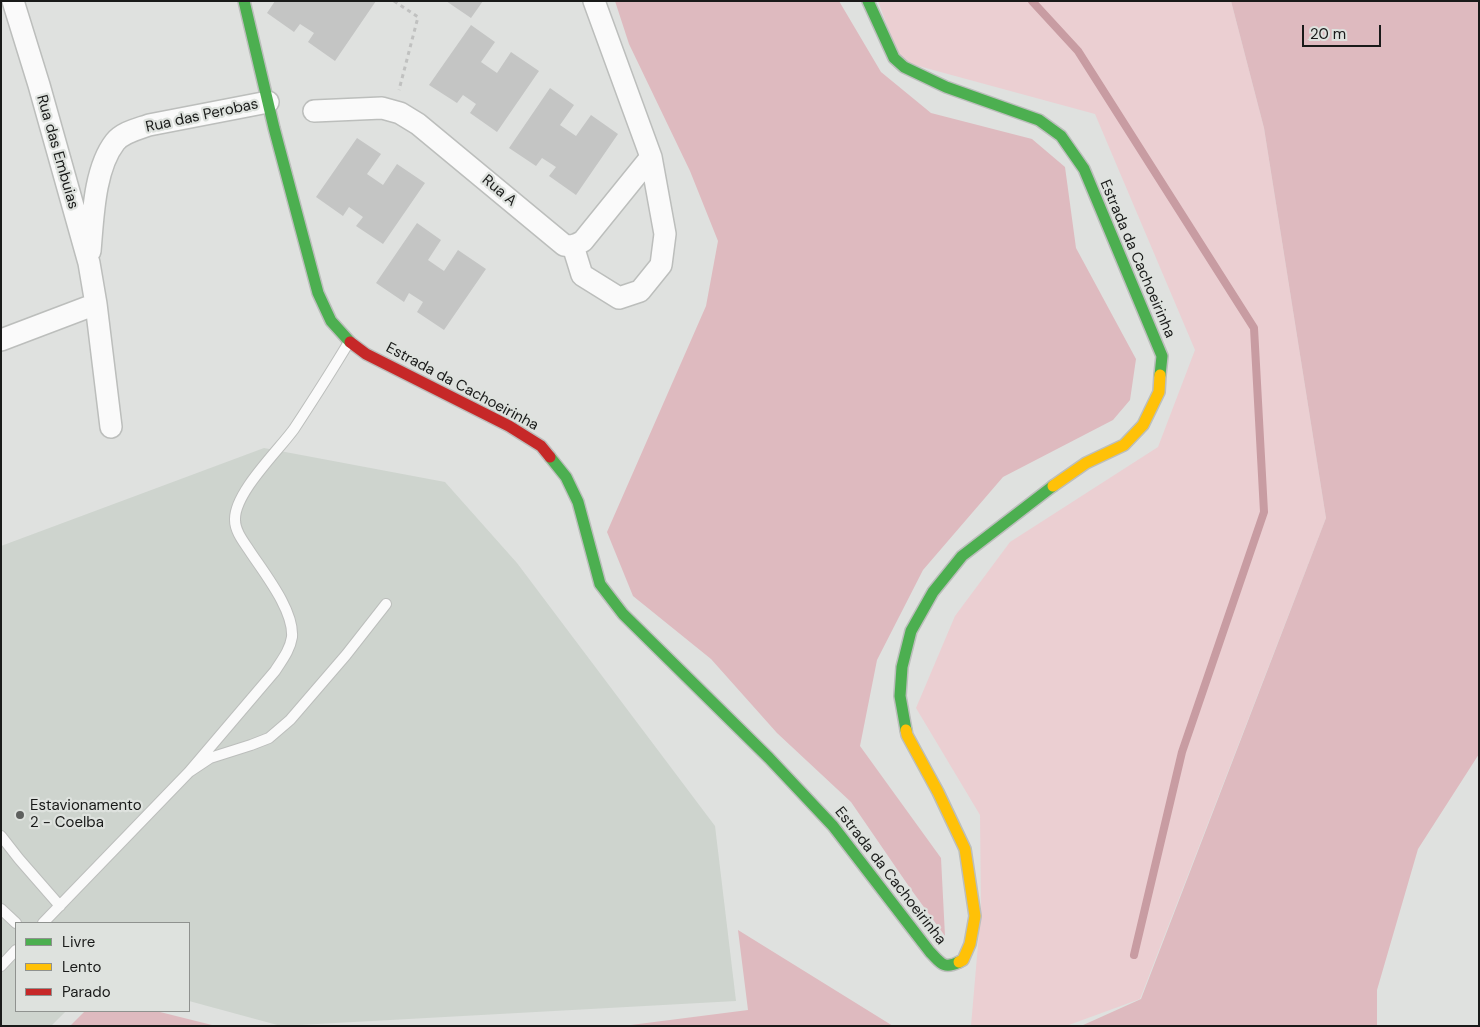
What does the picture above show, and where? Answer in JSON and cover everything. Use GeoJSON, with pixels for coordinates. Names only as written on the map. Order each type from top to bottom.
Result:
{"type":"FeatureCollection","features":[{"type":"Feature","properties":{"kind":"street","name":"Rua das Embuias"},"geometry":{"type":"LineString","coordinates":[[13,1],[39,85],[88,264],[96,304],[111,427]]}},
{"type":"Feature","properties":{"kind":"street","name":"Estrada da Cachoeirinha"},"geometry":{"type":"LineString","coordinates":[[244,1],[268,102],[318,293],[324,310],[335,328],[349,342],[366,354],[509,426],[540,446],[566,477],[578,502],[600,584],[623,614],[769,758],[833,826],[930,952],[943,965],[951,966],[963,960],[970,944],[975,916],[965,849],[938,792],[907,735],[900,696],[902,667],[911,631],[933,592],[962,556],[1032,501],[1086,463],[1124,445],[1143,425],[1159,392],[1162,356],[1084,169],[1061,136],[1039,120],[946,87],[904,67],[894,58],[868,1]]}},
{"type":"Feature","properties":{"kind":"street"},"geometry":{"type":"LineString","coordinates":[[594,1],[651,157],[665,234],[661,265],[640,291],[620,298],[582,275],[573,246],[583,241],[651,157]]}},
{"type":"Feature","properties":{"kind":"street","name":"Rua das Perobas"},"geometry":{"type":"LineString","coordinates":[[88,264],[94,206],[100,175],[116,141],[131,131],[150,125],[268,102]]}},
{"type":"Feature","properties":{"kind":"street","name":"Rua A"},"geometry":{"type":"LineString","coordinates":[[314,111],[382,108],[393,111],[418,124],[564,245],[573,246]]}},
{"type":"Feature","properties":{"kind":"street"},"geometry":{"type":"LineString","coordinates":[[1,340],[96,304]]}},
{"type":"Feature","properties":{"kind":"lane"},"geometry":{"type":"LineString","coordinates":[[43,922],[189,772],[275,671],[286,654],[292,638],[291,620],[284,604],[239,534],[235,520],[237,506],[247,488],[292,431],[349,342]]}},
{"type":"Feature","properties":{"kind":"lane"},"geometry":{"type":"LineString","coordinates":[[189,772],[210,758],[269,738],[283,726],[346,655],[386,604]]}},
{"type":"Feature","properties":{"kind":"lane"},"geometry":{"type":"LineString","coordinates":[[1,836],[60,906]]}},
{"type":"Feature","properties":{"kind":"lane"},"geometry":{"type":"LineString","coordinates":[[1,909],[15,922]]}},
{"type":"Feature","properties":{"kind":"lane"},"geometry":{"type":"LineString","coordinates":[[1,966],[15,951]]}},
{"type":"Feature","properties":{"kind":"path"},"geometry":{"type":"LineString","coordinates":[[393,111],[418,17],[394,1]]}},
{"type":"Feature","properties":{"kind":"shaded area"},"geometry":{"type":"Polygon","coordinates":[[[615,1],[839,1],[881,72],[931,113],[1032,139],[1065,167],[1076,248],[1136,359],[1130,400],[1113,420],[1003,477],[923,570],[877,660],[860,746],[941,858],[945,936],[851,802],[777,733],[711,659],[633,596],[607,532],[706,306],[718,241],[690,171],[629,44],[615,1]]]}},
{"type":"Feature","properties":{"kind":"shaded area"},"geometry":{"type":"Polygon","coordinates":[[[878,1],[1231,1],[1264,128],[1326,518],[1140,999],[1066,1026],[971,1026],[981,910],[980,815],[916,708],[955,616],[1010,542],[1158,447],[1195,350],[1095,114],[900,61],[878,1]]]}},
{"type":"Feature","properties":{"kind":"shaded area"},"geometry":{"type":"Polygon","coordinates":[[[1231,1],[1479,1],[1479,754],[1418,849],[1377,990],[1377,1026],[1081,1026],[1141,999],[1326,518],[1264,128],[1231,1]]]}},
{"type":"Feature","properties":{"kind":"shaded area"},"geometry":{"type":"Polygon","coordinates":[[[264,448],[445,482],[517,563],[715,826],[736,1001],[281,1026],[190,1001],[190,922],[15,922],[15,1012],[65,1012],[51,1026],[1,1026],[1,546],[264,448]]]}},
{"type":"Feature","properties":{"kind":"shaded area"},"geometry":{"type":"Polygon","coordinates":[[[738,930],[893,1026],[623,1026],[748,1010],[738,930]]]}},
{"type":"Feature","properties":{"kind":"shaded area"},"geometry":{"type":"Polygon","coordinates":[[[84,1012],[160,1012],[216,1026],[70,1026],[84,1012]]]}},
{"type":"Feature","properties":{"kind":"building"},"geometry":{"type":"Polygon","coordinates":[[[275,1],[376,1],[335,61],[308,42],[314,33],[300,24],[294,32],[267,13],[275,1]]]}},
{"type":"Feature","properties":{"kind":"building"},"geometry":{"type":"Polygon","coordinates":[[[446,1],[483,1],[471,18],[446,1]]]}},
{"type":"Feature","properties":{"kind":"building"},"geometry":{"type":"Polygon","coordinates":[[[471,25],[495,42],[481,62],[497,73],[511,52],[539,71],[497,132],[470,113],[476,104],[463,95],[457,103],[429,85],[471,25]]]}},
{"type":"Feature","properties":{"kind":"building"},"geometry":{"type":"Polygon","coordinates":[[[550,88],[574,105],[560,125],[576,136],[591,115],[618,134],[576,195],[549,176],[556,167],[542,158],[536,166],[509,148],[550,88]]]}},
{"type":"Feature","properties":{"kind":"building"},"geometry":{"type":"Polygon","coordinates":[[[357,138],[381,154],[367,174],[383,185],[397,164],[425,183],[383,244],[356,226],[363,217],[349,207],[343,216],[316,197],[357,138]]]}},
{"type":"Feature","properties":{"kind":"building"},"geometry":{"type":"Polygon","coordinates":[[[417,223],[441,240],[428,260],[444,271],[458,250],[486,269],[444,330],[417,312],[423,302],[409,293],[404,302],[376,283],[417,223]]]}},
{"type":"Feature","properties":{"kind":"waterway"},"geometry":{"type":"LineString","coordinates":[[1032,1],[1078,51],[1254,328],[1264,512],[1182,752],[1134,955]]}},
{"type":"Feature","properties":{"kind":"traffic: fast"},"geometry":{"type":"LineString","coordinates":[[244,1],[274,128],[318,293],[331,321],[350,342]]}},
{"type":"Feature","properties":{"kind":"traffic: fast"},"geometry":{"type":"LineString","coordinates":[[868,1],[894,58],[904,67],[946,87],[1039,120],[1061,136],[1084,169],[1162,356],[1160,375]]}},
{"type":"Feature","properties":{"kind":"traffic: fast"},"geometry":{"type":"LineString","coordinates":[[550,457],[566,477],[578,502],[600,584],[623,614],[769,758],[833,826],[936,959],[945,965],[959,962]]}},
{"type":"Feature","properties":{"kind":"traffic: fast"},"geometry":{"type":"LineString","coordinates":[[906,730],[900,696],[902,667],[911,631],[933,592],[962,556],[1053,486]]}},
{"type":"Feature","properties":{"kind":"traffic: slow"},"geometry":{"type":"LineString","coordinates":[[1053,486],[1086,463],[1124,445],[1143,425],[1159,392],[1160,375]]}},
{"type":"Feature","properties":{"kind":"traffic: slow"},"geometry":{"type":"LineString","coordinates":[[906,730],[965,849],[975,916],[970,944],[963,960],[959,962]]}},
{"type":"Feature","properties":{"kind":"traffic: jam"},"geometry":{"type":"LineString","coordinates":[[350,342],[366,354],[509,426],[541,446],[550,457]]}},
{"type":"Feature","properties":{"kind":"place","name":"Estavionamento 2 - Coelba"},"geometry":{"type":"Point","coordinates":[20,815]}}]}
